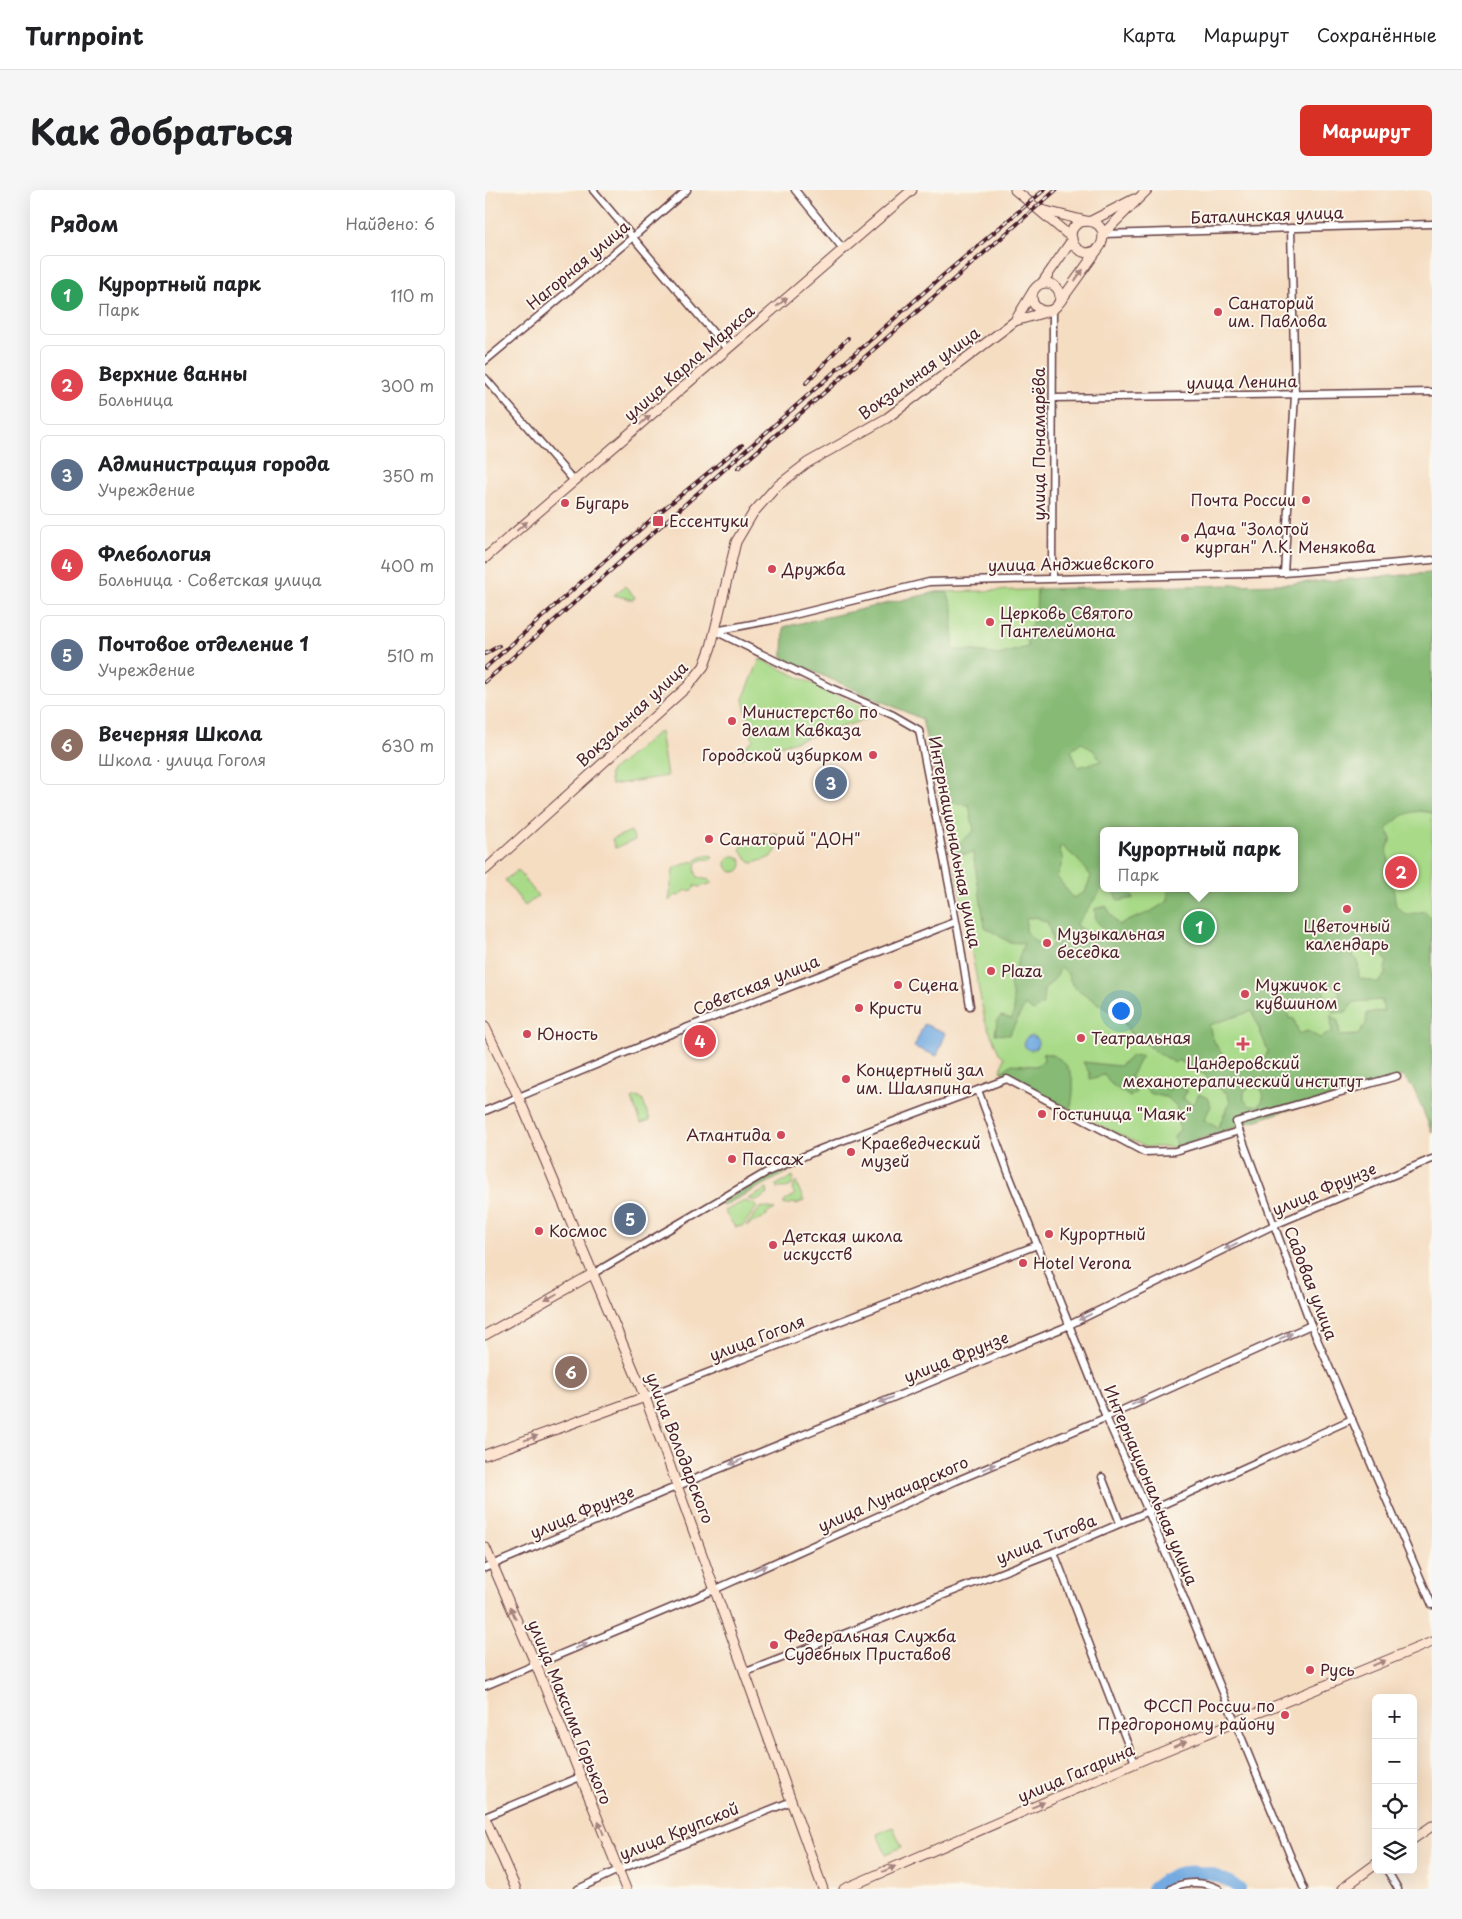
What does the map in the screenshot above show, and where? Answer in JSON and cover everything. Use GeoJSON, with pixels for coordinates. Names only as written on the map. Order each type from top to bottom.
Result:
{"type":"FeatureCollection","features":[{"type":"Feature","properties":{"kind":"main road","name":"улица Карла Маркса"},"geometry":{"type":"LineString","coordinates":[[485,558],[912,190]]}},
{"type":"Feature","properties":{"kind":"main road"},"geometry":{"type":"LineString","coordinates":[[1015,190],[1072,239],[1076,248],[1080,251],[1089,253],[1098,249]]}},
{"type":"Feature","properties":{"kind":"main road"},"geometry":{"type":"LineString","coordinates":[[1015,320],[1072,239],[1073,230],[1076,225],[1144,193]]}},
{"type":"Feature","properties":{"kind":"main road"},"geometry":{"type":"LineString","coordinates":[[1015,320],[1053,310],[1101,245],[1103,234],[1144,193]]}},
{"type":"Feature","properties":{"kind":"main road"},"geometry":{"type":"LineString","coordinates":[[1035,208],[1088,221],[1099,226],[1103,234]]}},
{"type":"Feature","properties":{"kind":"main road"},"geometry":{"type":"LineString","coordinates":[[1053,310],[1047,311],[1036,306],[1033,301],[1038,286],[1048,282],[1059,289],[1061,295],[1060,302]]}},
{"type":"Feature","properties":{"kind":"main road","name":"Вокзальная улица"},"geometry":{"type":"LineString","coordinates":[[485,870],[688,686],[704,666],[715,631],[736,542],[753,514],[776,487],[807,463],[887,418],[1015,320]]}},
{"type":"Feature","properties":{"kind":"main road","name":"улица Володарского"},"geometry":{"type":"LineString","coordinates":[[485,1027],[518,1096],[645,1396],[716,1588],[823,1889]]}},
{"type":"Feature","properties":{"kind":"main road"},"geometry":{"type":"LineString","coordinates":[[485,1335],[593,1273]]}},
{"type":"Feature","properties":{"kind":"main road","name":"улица Гоголя"},"geometry":{"type":"LineString","coordinates":[[485,1455],[645,1396]]}},
{"type":"Feature","properties":{"kind":"main road","name":"улица Максима Горького"},"geometry":{"type":"LineString","coordinates":[[485,1546],[489,1567],[536,1665],[626,1889]]}},
{"type":"Feature","properties":{"kind":"main road","name":"улица Гагарина"},"geometry":{"type":"LineString","coordinates":[[844,1889],[1135,1763],[1432,1642]]}},
{"type":"Feature","properties":{"kind":"main road"},"geometry":{"type":"LineString","coordinates":[[485,1817],[516,1889]]}},
{"type":"Feature","properties":{"kind":"main road"},"geometry":{"type":"LineString","coordinates":[[1417,1836],[1432,1826]]}},
{"type":"Feature","properties":{"kind":"main road"},"geometry":{"type":"LineString","coordinates":[[1341,1889],[1372,1867]]}},
{"type":"Feature","properties":{"kind":"street"},"geometry":{"type":"LineString","coordinates":[[593,190],[727,349]]}},
{"type":"Feature","properties":{"kind":"street","name":"Нагорная улица"},"geometry":{"type":"LineString","coordinates":[[485,361],[687,190]]}},
{"type":"Feature","properties":{"kind":"street"},"geometry":{"type":"LineString","coordinates":[[795,190],[844,250]]}},
{"type":"Feature","properties":{"kind":"street","name":"Баталинская улица"},"geometry":{"type":"LineString","coordinates":[[1103,234],[1432,224]]}},
{"type":"Feature","properties":{"kind":"street"},"geometry":{"type":"LineString","coordinates":[[1284,573],[1295,395],[1291,228]]}},
{"type":"Feature","properties":{"kind":"street","name":"улица Понамарёва"},"geometry":{"type":"LineString","coordinates":[[1052,578],[1053,310]]}},
{"type":"Feature","properties":{"kind":"street"},"geometry":{"type":"LineString","coordinates":[[485,378],[575,481]]}},
{"type":"Feature","properties":{"kind":"street","name":"улица Ленина"},"geometry":{"type":"LineString","coordinates":[[1053,398],[1432,392]]}},
{"type":"Feature","properties":{"kind":"street","name":"улица Анджиевского"},"geometry":{"type":"LineString","coordinates":[[715,631],[773,620],[929,582],[1284,573],[1432,560]]}},
{"type":"Feature","properties":{"kind":"street","name":"Интернациональная улица"},"geometry":{"type":"LineString","coordinates":[[715,631],[831,688],[893,715],[919,730],[970,1006]]}},
{"type":"Feature","properties":{"kind":"street","name":"Советская улица"},"geometry":{"type":"LineString","coordinates":[[485,1111],[943,925],[955,922]]}},
{"type":"Feature","properties":{"kind":"street"},"geometry":{"type":"LineString","coordinates":[[593,1273],[767,1172],[823,1148],[1007,1079],[1144,1152],[1175,1151],[1239,1131],[1236,1122],[1397,1076]]}},
{"type":"Feature","properties":{"kind":"street","name":"Интернациональная улица"},"geometry":{"type":"LineString","coordinates":[[978,1090],[1037,1245],[1106,1417],[1148,1511],[1304,1889]]}},
{"type":"Feature","properties":{"kind":"street","name":"Садовая улица"},"geometry":{"type":"LineString","coordinates":[[1239,1131],[1311,1325],[1432,1603]]}},
{"type":"Feature","properties":{"kind":"street","name":"улица Фрунзе"},"geometry":{"type":"LineString","coordinates":[[489,1567],[678,1486],[1070,1324],[1274,1225],[1432,1159]]}},
{"type":"Feature","properties":{"kind":"street","name":"улица Гоголя"},"geometry":{"type":"LineString","coordinates":[[645,1396],[1037,1245]]}},
{"type":"Feature","properties":{"kind":"street","name":"улица Луначарского"},"geometry":{"type":"LineString","coordinates":[[485,1686],[716,1588],[1311,1325]]}},
{"type":"Feature","properties":{"kind":"street","name":"улица Титова"},"geometry":{"type":"LineString","coordinates":[[746,1672],[1054,1552],[1352,1419]]}},
{"type":"Feature","properties":{"kind":"street"},"geometry":{"type":"LineString","coordinates":[[1102,1477],[1120,1523]]}},
{"type":"Feature","properties":{"kind":"street"},"geometry":{"type":"LineString","coordinates":[[1054,1552],[1135,1763]]}},
{"type":"Feature","properties":{"kind":"street"},"geometry":{"type":"LineString","coordinates":[[485,1817],[580,1777]]}},
{"type":"Feature","properties":{"kind":"street","name":"улица Крупской"},"geometry":{"type":"LineString","coordinates":[[578,1889],[618,1870],[792,1801]]}},
{"type":"Feature","properties":{"kind":"street"},"geometry":{"type":"LineString","coordinates":[[1389,1874],[1398,1889]]}},
{"type":"Feature","properties":{"kind":"street"},"geometry":{"type":"LineString","coordinates":[[1171,1889],[1176,1886],[1196,1883],[1208,1884],[1219,1889]]}},
{"type":"Feature","properties":{"kind":"green space"},"geometry":{"type":"Polygon","coordinates":[[[1432,573],[1432,1132],[1413,1087],[1402,1076],[1281,1112],[1176,1147],[1146,1147],[1099,1125],[1001,1072],[1004,1057],[999,1053],[985,1021],[950,843],[922,719],[783,658],[784,627],[937,592],[1285,584],[1432,573]]]}},
{"type":"Feature","properties":{"kind":"green space"},"geometry":{"type":"Polygon","coordinates":[[[1432,573],[1432,813],[1413,812],[1402,816],[1392,823],[1387,828],[1391,839],[1387,850],[1396,906],[1406,915],[1425,911],[1432,919],[1432,1132],[1413,1087],[1402,1076],[1281,1112],[1176,1147],[1174,1137],[1180,1129],[1176,1118],[1177,1107],[1168,1098],[1149,1093],[1145,1085],[1148,1079],[1169,1090],[1173,1083],[1187,1090],[1183,1099],[1193,1104],[1199,1094],[1209,1099],[1211,1106],[1204,1120],[1218,1128],[1230,1102],[1227,1093],[1205,1080],[1207,1076],[1178,1060],[1175,1063],[1154,1051],[1147,1044],[1133,1038],[1123,1021],[1073,986],[1066,971],[1060,968],[1057,976],[1044,990],[1043,1004],[1033,1011],[1025,1005],[1009,1035],[995,1034],[997,1021],[1001,1016],[1012,1019],[1014,1010],[1010,984],[1024,943],[1009,942],[985,927],[973,853],[956,855],[957,845],[974,831],[969,805],[941,802],[922,719],[783,658],[784,627],[937,592],[947,592],[953,608],[953,650],[976,651],[998,655],[1028,647],[1026,632],[1036,617],[1037,589],[1285,584],[1432,573]],[[1081,742],[1071,750],[1078,767],[1102,761],[1094,751],[1081,742]],[[1062,846],[1059,848],[1063,860],[1057,877],[1073,898],[1085,892],[1091,876],[1078,860],[1062,846]],[[1036,917],[1026,919],[1026,932],[1036,942],[1048,949],[1053,944],[1048,923],[1036,917]],[[1377,946],[1349,952],[1358,961],[1359,978],[1379,983],[1386,973],[1387,962],[1377,946]],[[1335,986],[1322,987],[1327,1001],[1310,1003],[1287,1011],[1289,1018],[1294,1019],[1299,1034],[1307,1031],[1320,1038],[1332,1032],[1331,1015],[1338,1021],[1340,1036],[1358,1035],[1366,1024],[1367,1013],[1384,1011],[1381,1000],[1354,1002],[1346,1012],[1335,1013],[1328,1005],[1341,994],[1335,986]],[[1252,1011],[1209,1025],[1215,1044],[1226,1058],[1237,1067],[1263,1062],[1268,1051],[1252,1011]],[[1250,1086],[1244,1092],[1244,1100],[1250,1106],[1259,1105],[1263,1093],[1258,1087],[1250,1086]]]}},
{"type":"Feature","properties":{"kind":"green space"},"geometry":{"type":"Polygon","coordinates":[[[625,586],[635,597],[633,600],[614,595],[625,586]]]}},
{"type":"Feature","properties":{"kind":"green space"},"geometry":{"type":"Polygon","coordinates":[[[760,659],[871,711],[867,719],[741,758],[738,749],[744,748],[753,740],[743,699],[760,659]]]}},
{"type":"Feature","properties":{"kind":"green space"},"geometry":{"type":"Polygon","coordinates":[[[660,731],[667,776],[611,785],[609,773],[660,731]]]}},
{"type":"Feature","properties":{"kind":"green space"},"geometry":{"type":"Polygon","coordinates":[[[631,831],[635,840],[615,848],[612,839],[631,831]]]}},
{"type":"Feature","properties":{"kind":"green space"},"geometry":{"type":"Polygon","coordinates":[[[777,834],[780,838],[775,853],[769,858],[753,863],[749,862],[740,850],[742,846],[777,834]]]}},
{"type":"Feature","properties":{"kind":"green space"},"geometry":{"type":"Polygon","coordinates":[[[707,855],[713,856],[711,860],[699,861],[695,870],[699,878],[710,880],[712,883],[700,887],[695,886],[693,890],[685,891],[679,896],[675,895],[669,901],[673,869],[692,861],[693,863],[707,855]]]}},
{"type":"Feature","properties":{"kind":"green space"},"geometry":{"type":"Polygon","coordinates":[[[731,856],[737,856],[742,861],[740,870],[731,872],[726,867],[726,861],[731,856]]]}},
{"type":"Feature","properties":{"kind":"green space"},"geometry":{"type":"Polygon","coordinates":[[[518,870],[538,896],[525,906],[505,880],[518,870]]]}},
{"type":"Feature","properties":{"kind":"green space"},"geometry":{"type":"Polygon","coordinates":[[[1114,892],[1129,892],[1134,898],[1118,901],[1114,892]]]}},
{"type":"Feature","properties":{"kind":"green space"},"geometry":{"type":"Polygon","coordinates":[[[1043,1053],[1056,1057],[1064,1063],[1071,1074],[1073,1095],[1070,1109],[1001,1072],[1012,1064],[1036,1066],[1044,1060],[1043,1053]]]}},
{"type":"Feature","properties":{"kind":"green space"},"geometry":{"type":"Polygon","coordinates":[[[1142,1055],[1130,1078],[1136,1081],[1137,1091],[1130,1097],[1111,1084],[1104,1075],[1090,1079],[1090,1074],[1083,1062],[1119,1066],[1132,1056],[1142,1055]]]}},
{"type":"Feature","properties":{"kind":"green space"},"geometry":{"type":"Polygon","coordinates":[[[636,1097],[642,1099],[650,1120],[641,1123],[632,1099],[636,1097]]]}},
{"type":"Feature","properties":{"kind":"green space"},"geometry":{"type":"Polygon","coordinates":[[[788,1167],[790,1171],[723,1206],[721,1202],[788,1167]]]}},
{"type":"Feature","properties":{"kind":"green space"},"geometry":{"type":"Polygon","coordinates":[[[793,1176],[792,1185],[777,1188],[776,1185],[793,1176]]]}},
{"type":"Feature","properties":{"kind":"green space"},"geometry":{"type":"Polygon","coordinates":[[[796,1182],[804,1201],[784,1205],[784,1202],[795,1194],[792,1190],[796,1182]]]}},
{"type":"Feature","properties":{"kind":"green space"},"geometry":{"type":"Polygon","coordinates":[[[767,1189],[768,1193],[761,1199],[748,1199],[767,1189]]]}},
{"type":"Feature","properties":{"kind":"green space"},"geometry":{"type":"Polygon","coordinates":[[[745,1201],[757,1207],[743,1226],[735,1227],[724,1211],[745,1201]]]}},
{"type":"Feature","properties":{"kind":"green space"},"geometry":{"type":"Polygon","coordinates":[[[760,1208],[775,1209],[766,1214],[767,1216],[746,1226],[760,1208]]]}},
{"type":"Feature","properties":{"kind":"green space"},"geometry":{"type":"Polygon","coordinates":[[[893,1827],[902,1847],[886,1854],[877,1834],[893,1827]]]}},
{"type":"Feature","properties":{"kind":"water"},"geometry":{"type":"Polygon","coordinates":[[[924,1024],[946,1033],[937,1056],[914,1047],[924,1024]]]}},
{"type":"Feature","properties":{"kind":"water"},"geometry":{"type":"Polygon","coordinates":[[[1028,1036],[1034,1036],[1038,1043],[1034,1050],[1028,1050],[1024,1046],[1024,1040],[1028,1036]]]}},
{"type":"Feature","properties":{"kind":"waterway"},"geometry":{"type":"LineString","coordinates":[[1152,1889],[1166,1878],[1183,1872],[1209,1874],[1226,1880],[1240,1889]]}},
{"type":"Feature","properties":{"kind":"railway"},"geometry":{"type":"LineString","coordinates":[[485,682],[940,278],[1044,190]]}},
{"type":"Feature","properties":{"kind":"railway"},"geometry":{"type":"LineString","coordinates":[[738,468],[1056,190]]}},
{"type":"Feature","properties":{"kind":"railway"},"geometry":{"type":"LineString","coordinates":[[806,383],[848,338]]}},
{"type":"Feature","properties":{"kind":"railway"},"geometry":{"type":"LineString","coordinates":[[485,668],[654,517],[742,445]]}},
{"type":"Feature","properties":{"kind":"railway"},"geometry":{"type":"LineString","coordinates":[[485,654],[499,646]]}},
{"type":"Feature","properties":{"kind":"place","name":"Санаторий им. Павлова"},"geometry":{"type":"Point","coordinates":[1218,312]}},
{"type":"Feature","properties":{"kind":"place","name":"Почта России"},"geometry":{"type":"Point","coordinates":[1306,500]}},
{"type":"Feature","properties":{"kind":"place","name":"Бугарь"},"geometry":{"type":"Point","coordinates":[565,503]}},
{"type":"Feature","properties":{"kind":"place","name":"Ессентуки"},"geometry":{"type":"Point","coordinates":[658,521]}},
{"type":"Feature","properties":{"kind":"place","name":"Дача \"Золотой курган\" Л.К. Менякова"},"geometry":{"type":"Point","coordinates":[1185,538]}},
{"type":"Feature","properties":{"kind":"place","name":"Дружба"},"geometry":{"type":"Point","coordinates":[772,569]}},
{"type":"Feature","properties":{"kind":"place","name":"Церковь Святого Пантелеймона"},"geometry":{"type":"Point","coordinates":[990,622]}},
{"type":"Feature","properties":{"kind":"place","name":"Министерство по делам Кавказа"},"geometry":{"type":"Point","coordinates":[732,721]}},
{"type":"Feature","properties":{"kind":"place","name":"Городской избирком"},"geometry":{"type":"Point","coordinates":[873,755]}},
{"type":"Feature","properties":{"kind":"place","name":"Администрация города"},"geometry":{"type":"Point","coordinates":[831,783]}},
{"type":"Feature","properties":{"kind":"place","name":"Санаторий \"ДОН\""},"geometry":{"type":"Point","coordinates":[709,839]}},
{"type":"Feature","properties":{"kind":"place","name":"Верхние ванны"},"geometry":{"type":"Point","coordinates":[1401,872]}},
{"type":"Feature","properties":{"kind":"place","name":"Цветочный календарь"},"geometry":{"type":"Point","coordinates":[1347,909]}},
{"type":"Feature","properties":{"kind":"place","name":"Курортный парк"},"geometry":{"type":"Point","coordinates":[1199,927]}},
{"type":"Feature","properties":{"kind":"place","name":"Музыкальная беседка"},"geometry":{"type":"Point","coordinates":[1047,943]}},
{"type":"Feature","properties":{"kind":"place","name":"Plaza"},"geometry":{"type":"Point","coordinates":[991,971]}},
{"type":"Feature","properties":{"kind":"place","name":"Сцена"},"geometry":{"type":"Point","coordinates":[898,985]}},
{"type":"Feature","properties":{"kind":"place","name":"Мужичок с кувшином"},"geometry":{"type":"Point","coordinates":[1245,994]}},
{"type":"Feature","properties":{"kind":"place","name":"Кристи"},"geometry":{"type":"Point","coordinates":[859,1008]}},
{"type":"Feature","properties":{"kind":"place","name":"Юность"},"geometry":{"type":"Point","coordinates":[527,1034]}},
{"type":"Feature","properties":{"kind":"place","name":"Театральная"},"geometry":{"type":"Point","coordinates":[1081,1038]}},
{"type":"Feature","properties":{"kind":"place","name":"Флебология"},"geometry":{"type":"Point","coordinates":[700,1041]}},
{"type":"Feature","properties":{"kind":"place","name":"Цандеровский механотерапический институт"},"geometry":{"type":"Point","coordinates":[1243,1044]}},
{"type":"Feature","properties":{"kind":"place","name":"Концертный зал им. Шаляпина"},"geometry":{"type":"Point","coordinates":[846,1079]}},
{"type":"Feature","properties":{"kind":"place","name":"Гостиница \"Маяк\""},"geometry":{"type":"Point","coordinates":[1042,1114]}},
{"type":"Feature","properties":{"kind":"place","name":"Атлантида"},"geometry":{"type":"Point","coordinates":[781,1135]}},
{"type":"Feature","properties":{"kind":"place","name":"Краеведческий музей"},"geometry":{"type":"Point","coordinates":[851,1152]}},
{"type":"Feature","properties":{"kind":"place","name":"Пассаж"},"geometry":{"type":"Point","coordinates":[732,1159]}},
{"type":"Feature","properties":{"kind":"place","name":"Почтовое отделение 1"},"geometry":{"type":"Point","coordinates":[630,1219]}},
{"type":"Feature","properties":{"kind":"place","name":"Космос"},"geometry":{"type":"Point","coordinates":[539,1231]}},
{"type":"Feature","properties":{"kind":"place","name":"Курортный"},"geometry":{"type":"Point","coordinates":[1049,1234]}},
{"type":"Feature","properties":{"kind":"place","name":"Детская школа искусств"},"geometry":{"type":"Point","coordinates":[773,1245]}},
{"type":"Feature","properties":{"kind":"place","name":"Hotel Verona"},"geometry":{"type":"Point","coordinates":[1023,1263]}},
{"type":"Feature","properties":{"kind":"place","name":"Вечерняя Школа"},"geometry":{"type":"Point","coordinates":[571,1372]}},
{"type":"Feature","properties":{"kind":"place","name":"Федеральная Служба Судебных Приставов"},"geometry":{"type":"Point","coordinates":[774,1645]}},
{"type":"Feature","properties":{"kind":"place","name":"Русь"},"geometry":{"type":"Point","coordinates":[1310,1670]}},
{"type":"Feature","properties":{"kind":"place","name":"ФССП России по Предгороному району"},"geometry":{"type":"Point","coordinates":[1285,1715]}}]}
